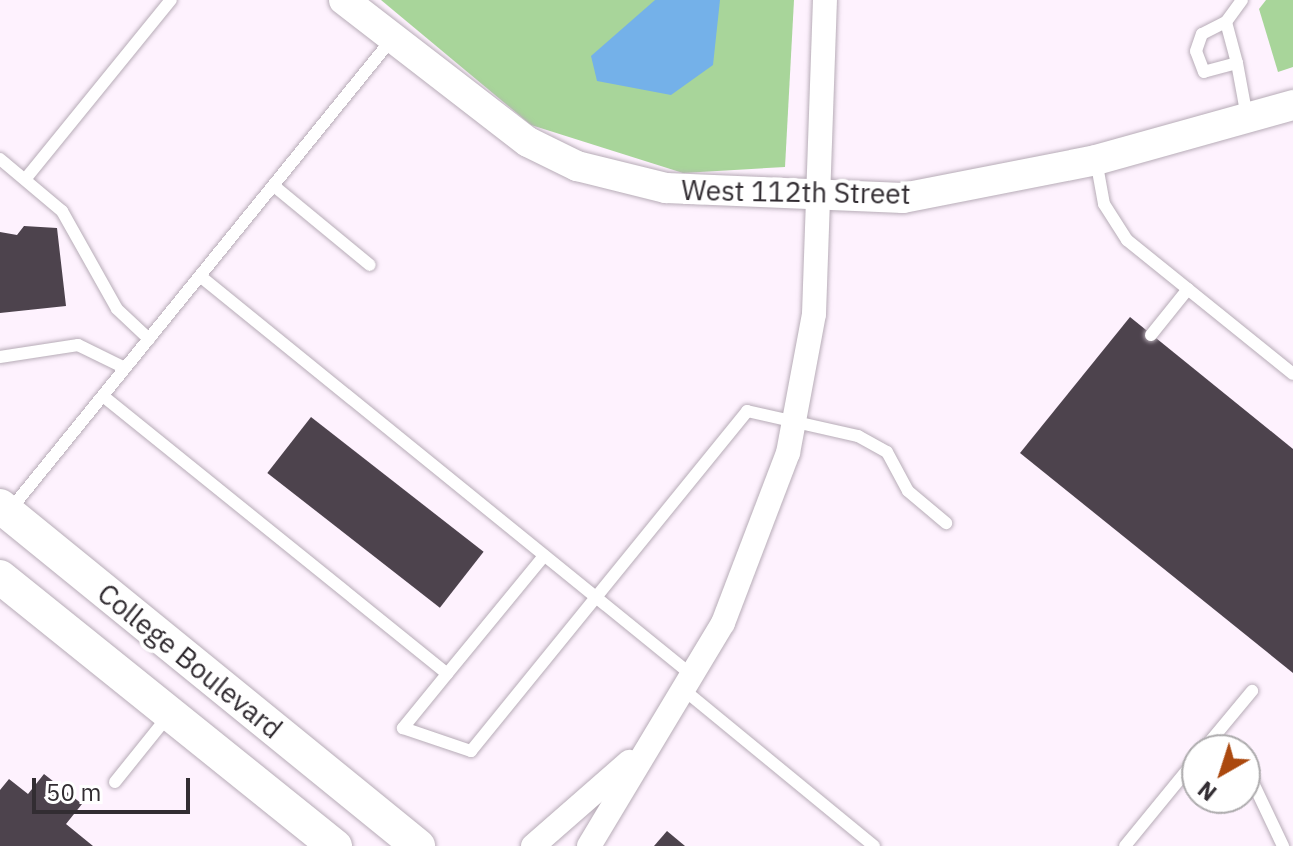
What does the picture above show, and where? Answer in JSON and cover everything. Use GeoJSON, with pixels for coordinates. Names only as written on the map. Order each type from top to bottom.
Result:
{"type":"FeatureCollection","features":[{"type":"Feature","properties":{"kind":"main road","name":"College Boulevard"},"geometry":{"type":"LineString","coordinates":[[4,510],[418,846]]}},
{"type":"Feature","properties":{"kind":"main road","name":"College Boulevard"},"geometry":{"type":"LineString","coordinates":[[4,589],[170,713],[335,846]]}},
{"type":"Feature","properties":{"kind":"street","name":"West 112th Street"},"geometry":{"type":"LineString","coordinates":[[344,0],[498,123],[577,166],[666,188],[903,198],[1096,160],[1293,105]]}},
{"type":"Feature","properties":{"kind":"street"},"geometry":{"type":"LineString","coordinates":[[589,846],[643,750],[688,683],[756,550],[796,419],[814,314],[825,0]]}},
{"type":"Feature","properties":{"kind":"street"},"geometry":{"type":"LineString","coordinates":[[533,846],[643,750]]}},
{"type":"Feature","properties":{"kind":"lane"},"geometry":{"type":"LineString","coordinates":[[27,177],[171,0]]}},
{"type":"Feature","properties":{"kind":"lane"},"geometry":{"type":"LineString","coordinates":[[1237,63],[1204,72],[1196,51],[1202,34],[1226,22],[1242,0]]}},
{"type":"Feature","properties":{"kind":"lane"},"geometry":{"type":"LineString","coordinates":[[1226,22],[1247,117]]}},
{"type":"Feature","properties":{"kind":"lane"},"geometry":{"type":"LineString","coordinates":[[4,510],[103,396],[392,39]]}},
{"type":"Feature","properties":{"kind":"lane"},"geometry":{"type":"LineString","coordinates":[[0,159],[27,177],[62,211],[117,309],[149,339]]}},
{"type":"Feature","properties":{"kind":"lane"},"geometry":{"type":"LineString","coordinates":[[1096,160],[1104,204],[1127,240],[1293,374]]}},
{"type":"Feature","properties":{"kind":"lane"},"geometry":{"type":"LineString","coordinates":[[274,186],[370,265]]}},
{"type":"Feature","properties":{"kind":"lane"},"geometry":{"type":"LineString","coordinates":[[200,276],[595,597],[874,846]]}},
{"type":"Feature","properties":{"kind":"lane"},"geometry":{"type":"LineString","coordinates":[[1151,335],[1188,289]]}},
{"type":"Feature","properties":{"kind":"lane"},"geometry":{"type":"LineString","coordinates":[[0,357],[78,345],[125,368]]}},
{"type":"Feature","properties":{"kind":"lane"},"geometry":{"type":"LineString","coordinates":[[103,396],[447,674]]}},
{"type":"Feature","properties":{"kind":"lane"},"geometry":{"type":"LineString","coordinates":[[544,556],[403,728],[471,751],[747,411],[796,419],[858,436],[887,452],[908,491],[946,523]]}},
{"type":"Feature","properties":{"kind":"lane"},"geometry":{"type":"LineString","coordinates":[[1216,734],[1252,691]]}},
{"type":"Feature","properties":{"kind":"lane"},"geometry":{"type":"LineString","coordinates":[[115,782],[170,713]]}},
{"type":"Feature","properties":{"kind":"lane"},"geometry":{"type":"LineString","coordinates":[[1125,846],[1181,778]]}},
{"type":"Feature","properties":{"kind":"lane"},"geometry":{"type":"LineString","coordinates":[[1261,800],[1283,846]]}},
{"type":"Feature","properties":{"kind":"green space"},"geometry":{"type":"Polygon","coordinates":[[[381,0],[794,0],[785,167],[683,173],[531,125],[381,0]]]}},
{"type":"Feature","properties":{"kind":"green space"},"geometry":{"type":"Polygon","coordinates":[[[1266,0],[1293,0],[1293,67],[1278,72],[1259,9],[1266,0]]]}},
{"type":"Feature","properties":{"kind":"water"},"geometry":{"type":"Polygon","coordinates":[[[655,0],[720,0],[713,65],[671,95],[597,81],[591,56],[655,0]]]}},
{"type":"Feature","properties":{"kind":"building"},"geometry":{"type":"Polygon","coordinates":[[[24,226],[57,228],[66,306],[0,313],[0,232],[17,235],[24,226]]]}},
{"type":"Feature","properties":{"kind":"building"},"geometry":{"type":"Polygon","coordinates":[[[1130,317],[1293,449],[1293,673],[1020,453],[1130,317]]]}},
{"type":"Feature","properties":{"kind":"building"},"geometry":{"type":"Polygon","coordinates":[[[311,417],[484,552],[440,608],[267,473],[311,417]]]}},
{"type":"Feature","properties":{"kind":"building"},"geometry":{"type":"Polygon","coordinates":[[[44,774],[82,804],[66,824],[93,846],[0,846],[0,790],[9,779],[28,794],[44,774]]]}},
{"type":"Feature","properties":{"kind":"building"},"geometry":{"type":"Polygon","coordinates":[[[667,831],[685,846],[654,846],[667,831]]]}}]}
